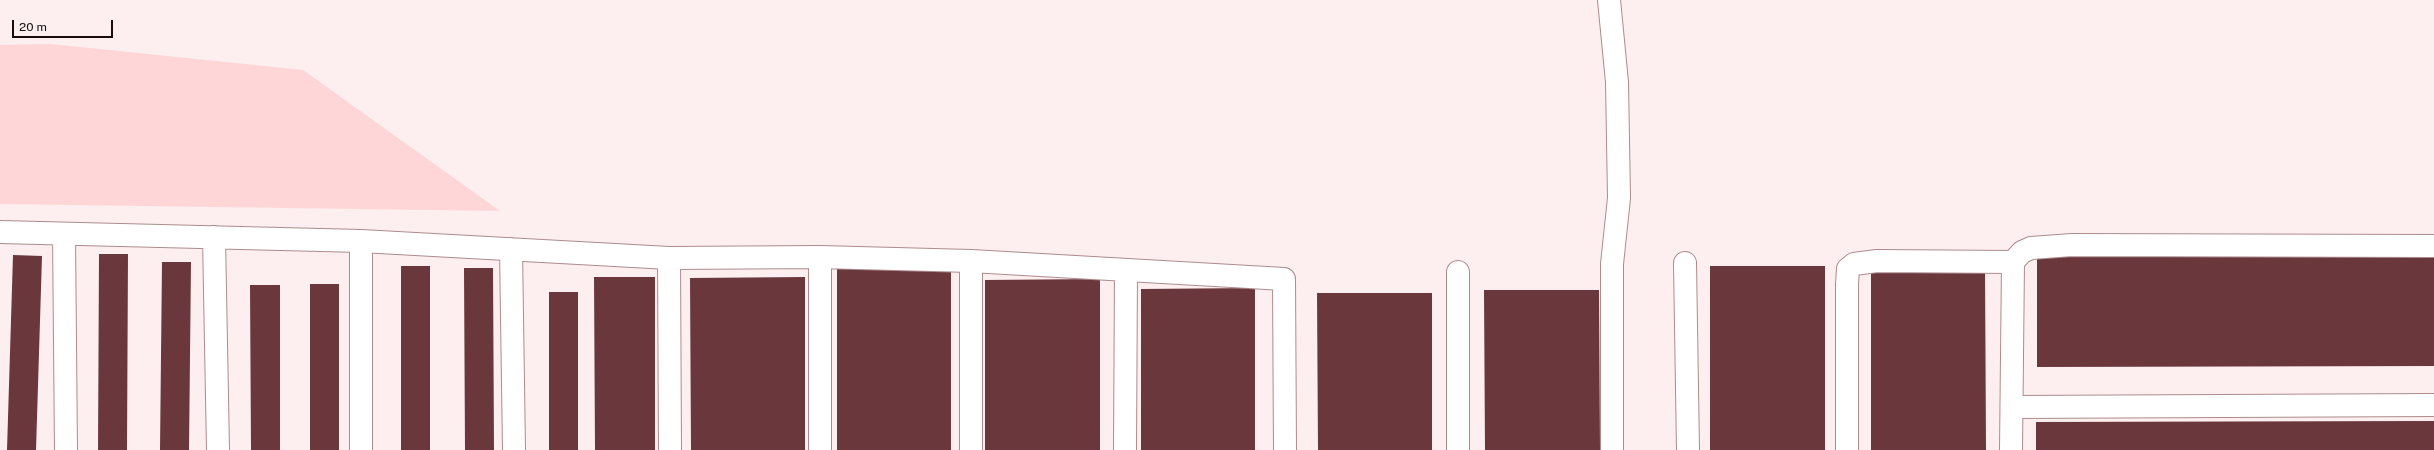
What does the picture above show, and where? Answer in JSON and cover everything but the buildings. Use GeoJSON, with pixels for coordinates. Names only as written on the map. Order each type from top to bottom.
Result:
{"type":"FeatureCollection","features":[{"type":"Feature","properties":{"kind":"street"},"geometry":{"type":"LineString","coordinates":[[1609,0],[1617,82],[1619,198],[1612,264],[1612,450]]}},
{"type":"Feature","properties":{"kind":"street"},"geometry":{"type":"LineString","coordinates":[[0,232],[64,235],[361,241],[669,258],[820,257],[971,261],[1284,279],[1284,450]]}},
{"type":"Feature","properties":{"kind":"street"},"geometry":{"type":"LineString","coordinates":[[64,235],[66,450]]}},
{"type":"Feature","properties":{"kind":"street"},"geometry":{"type":"LineString","coordinates":[[214,237],[218,450]]}},
{"type":"Feature","properties":{"kind":"street"},"geometry":{"type":"LineString","coordinates":[[361,241],[361,450]]}},
{"type":"Feature","properties":{"kind":"street"},"geometry":{"type":"LineString","coordinates":[[2011,450],[2013,407],[2013,262],[2022,252],[2031,248],[2072,245],[2434,246]]}},
{"type":"Feature","properties":{"kind":"street"},"geometry":{"type":"LineString","coordinates":[[511,249],[514,450]]}},
{"type":"Feature","properties":{"kind":"street"},"geometry":{"type":"LineString","coordinates":[[820,257],[820,450]]}},
{"type":"Feature","properties":{"kind":"street"},"geometry":{"type":"LineString","coordinates":[[669,258],[670,450]]}},
{"type":"Feature","properties":{"kind":"street"},"geometry":{"type":"LineString","coordinates":[[971,261],[971,450]]}},
{"type":"Feature","properties":{"kind":"street"},"geometry":{"type":"LineString","coordinates":[[1847,450],[1848,269],[1854,264],[1877,261],[2013,262]]}},
{"type":"Feature","properties":{"kind":"street"},"geometry":{"type":"LineString","coordinates":[[1685,264],[1688,450]]}},
{"type":"Feature","properties":{"kind":"street"},"geometry":{"type":"LineString","coordinates":[[1126,271],[1126,450]]}},
{"type":"Feature","properties":{"kind":"street"},"geometry":{"type":"LineString","coordinates":[[1458,272],[1458,450]]}},
{"type":"Feature","properties":{"kind":"street"},"geometry":{"type":"LineString","coordinates":[[2013,407],[2434,405]]}},
{"type":"Feature","properties":{"kind":"shaded area"},"geometry":{"type":"Polygon","coordinates":[[[51,44],[303,70],[500,211],[0,204],[0,45],[51,44]]]}}]}
